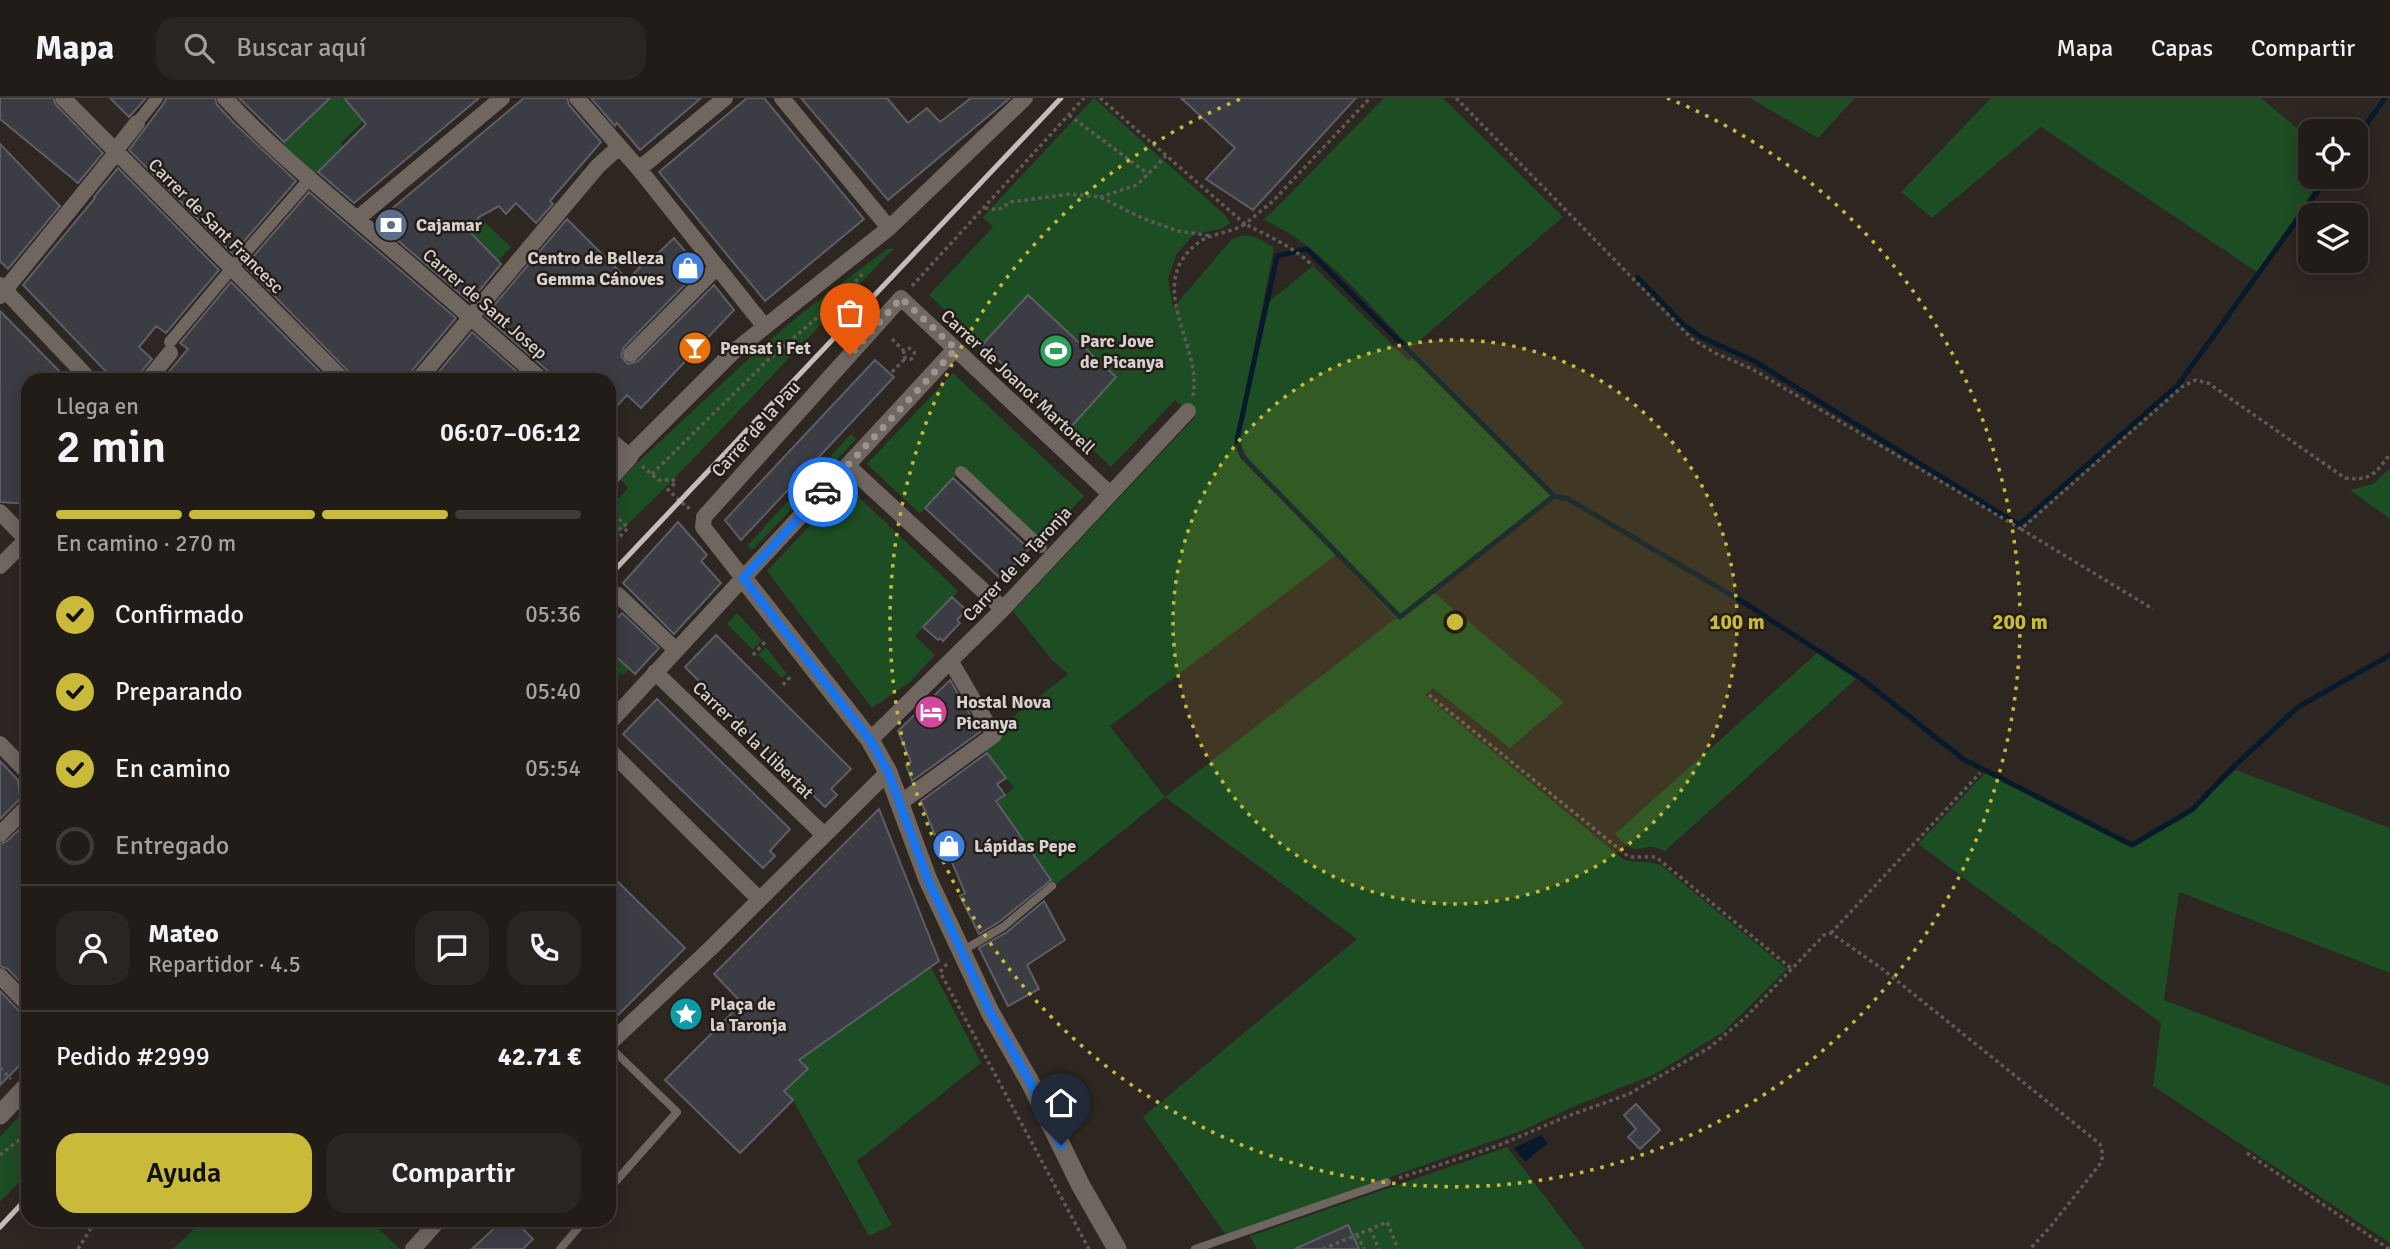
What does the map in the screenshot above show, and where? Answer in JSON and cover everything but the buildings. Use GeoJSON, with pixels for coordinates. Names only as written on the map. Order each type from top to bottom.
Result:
{"type":"FeatureCollection","features":[{"type":"Feature","properties":{"kind":"street","name":"Carrer de Sant Francesc"},"geometry":{"type":"LineString","coordinates":[[64,98],[336,373]]}},
{"type":"Feature","properties":{"kind":"street"},"geometry":{"type":"LineString","coordinates":[[83,373],[2,291],[158,98]]}},
{"type":"Feature","properties":{"kind":"street","name":"Carrer de Sant Josep"},"geometry":{"type":"LineString","coordinates":[[225,98],[308,179],[534,373]]}},
{"type":"Feature","properties":{"kind":"street"},"geometry":{"type":"LineString","coordinates":[[238,98],[245,120]]}},
{"type":"Feature","properties":{"kind":"street"},"geometry":{"type":"LineString","coordinates":[[357,219],[502,98]]}},
{"type":"Feature","properties":{"kind":"street"},"geometry":{"type":"LineString","coordinates":[[577,98],[639,169],[765,327]]}},
{"type":"Feature","properties":{"kind":"street"},"geometry":{"type":"LineString","coordinates":[[639,169],[726,98]]}},
{"type":"Feature","properties":{"kind":"street"},"geometry":{"type":"LineString","coordinates":[[782,98],[889,228]]}},
{"type":"Feature","properties":{"kind":"street"},"geometry":{"type":"LineString","coordinates":[[616,470],[732,354],[889,228],[1026,98]]}},
{"type":"Feature","properties":{"kind":"street"},"geometry":{"type":"LineString","coordinates":[[424,373],[598,166],[619,148]]}},
{"type":"Feature","properties":{"kind":"street"},"geometry":{"type":"LineString","coordinates":[[237,262],[306,183]]}},
{"type":"Feature","properties":{"kind":"street"},"geometry":{"type":"LineString","coordinates":[[631,354],[717,267]]}},
{"type":"Feature","properties":{"kind":"street"},"geometry":{"type":"LineString","coordinates":[[153,373],[227,274]]}},
{"type":"Feature","properties":{"kind":"street","name":"Carrer de Joanot Martorell"},"geometry":{"type":"LineString","coordinates":[[901,298],[1109,493]]}},
{"type":"Feature","properties":{"kind":"street","name":"Carrer de la Pau"},"geometry":{"type":"LineString","coordinates":[[743,578],[703,527],[704,517],[901,298]]}},
{"type":"Feature","properties":{"kind":"street"},"geometry":{"type":"LineString","coordinates":[[616,715],[956,349]]}},
{"type":"Feature","properties":{"kind":"street","name":"Carrer de la Taronja"},"geometry":{"type":"LineString","coordinates":[[870,740],[1003,609],[1188,411]]}},
{"type":"Feature","properties":{"kind":"street"},"geometry":{"type":"LineString","coordinates":[[616,445],[629,456]]}},
{"type":"Feature","properties":{"kind":"street"},"geometry":{"type":"LineString","coordinates":[[848,466],[1003,609]]}},
{"type":"Feature","properties":{"kind":"street"},"geometry":{"type":"LineString","coordinates":[[961,472],[1041,547]]}},
{"type":"Feature","properties":{"kind":"street"},"geometry":{"type":"LineString","coordinates":[[0,512],[21,533]]}},
{"type":"Feature","properties":{"kind":"street"},"geometry":{"type":"LineString","coordinates":[[0,566],[21,546]]}},
{"type":"Feature","properties":{"kind":"street"},"geometry":{"type":"LineString","coordinates":[[743,578],[870,740],[888,772],[955,958],[1030,1082],[1081,1186],[1117,1249]]}},
{"type":"Feature","properties":{"kind":"street"},"geometry":{"type":"LineString","coordinates":[[618,595],[676,650]]}},
{"type":"Feature","properties":{"kind":"street"},"geometry":{"type":"LineString","coordinates":[[900,803],[994,735],[951,662]]}},
{"type":"Feature","properties":{"kind":"street","name":"Carrer de la Llibertat"},"geometry":{"type":"LineString","coordinates":[[655,672],[824,835]]}},
{"type":"Feature","properties":{"kind":"street"},"geometry":{"type":"LineString","coordinates":[[0,744],[21,766]]}},
{"type":"Feature","properties":{"kind":"street"},"geometry":{"type":"LineString","coordinates":[[616,757],[760,899]]}},
{"type":"Feature","properties":{"kind":"street"},"geometry":{"type":"LineString","coordinates":[[616,1038],[888,772]]}},
{"type":"Feature","properties":{"kind":"street"},"geometry":{"type":"LineString","coordinates":[[0,834],[21,813]]}},
{"type":"Feature","properties":{"kind":"street"},"geometry":{"type":"LineString","coordinates":[[0,976],[21,998]]}},
{"type":"Feature","properties":{"kind":"street"},"geometry":{"type":"LineString","coordinates":[[0,1115],[20,1083]]}},
{"type":"Feature","properties":{"kind":"street"},"geometry":{"type":"LineString","coordinates":[[413,1249],[433,1227]]}},
{"type":"Feature","properties":{"kind":"lane"},"geometry":{"type":"LineString","coordinates":[[955,958],[1003,927],[1052,886]]}},
{"type":"Feature","properties":{"kind":"lane"},"geometry":{"type":"LineString","coordinates":[[616,1052],[677,1112],[616,1181]]}},
{"type":"Feature","properties":{"kind":"lane"},"geometry":{"type":"LineString","coordinates":[[1195,1249],[1387,1182]]}},
{"type":"Feature","properties":{"kind":"lane"},"geometry":{"type":"LineString","coordinates":[[559,1249],[579,1227]]}},
{"type":"Feature","properties":{"kind":"path"},"geometry":{"type":"LineString","coordinates":[[901,298],[1084,98]]}},
{"type":"Feature","properties":{"kind":"path"},"geometry":{"type":"LineString","coordinates":[[1100,98],[1245,224],[1306,259],[1312,266]]}},
{"type":"Feature","properties":{"kind":"path"},"geometry":{"type":"LineString","coordinates":[[1188,411],[1195,383],[1177,311],[1174,275],[1184,255],[1202,240],[1236,230],[1273,201],[1370,98]]}},
{"type":"Feature","properties":{"kind":"path"},"geometry":{"type":"LineString","coordinates":[[1456,98],[1692,339],[1715,354],[1752,369],[2153,609]]}},
{"type":"Feature","properties":{"kind":"path"},"geometry":{"type":"LineString","coordinates":[[1069,115],[1148,174]]}},
{"type":"Feature","properties":{"kind":"path"},"geometry":{"type":"LineString","coordinates":[[1100,197],[1137,185],[1166,156]]}},
{"type":"Feature","properties":{"kind":"path"},"geometry":{"type":"LineString","coordinates":[[984,208],[998,210],[1011,202],[1070,194],[1100,197],[1144,219],[1178,231],[1213,236]]}},
{"type":"Feature","properties":{"kind":"path"},"geometry":{"type":"LineString","coordinates":[[892,339],[904,351],[906,358]]}},
{"type":"Feature","properties":{"kind":"path"},"geometry":{"type":"LineString","coordinates":[[892,372],[906,358],[913,358],[915,353],[911,349],[904,351]]}},
{"type":"Feature","properties":{"kind":"path"},"geometry":{"type":"LineString","coordinates":[[2021,529],[2183,386],[2196,380],[2208,383],[2345,478],[2361,480],[2376,472],[2390,454]]}},
{"type":"Feature","properties":{"kind":"path"},"geometry":{"type":"LineString","coordinates":[[683,432],[689,438]]}},
{"type":"Feature","properties":{"kind":"path"},"geometry":{"type":"LineString","coordinates":[[652,474],[661,481],[668,478],[676,482],[668,489],[688,508],[696,498]]}},
{"type":"Feature","properties":{"kind":"path"},"geometry":{"type":"LineString","coordinates":[[616,516],[628,528],[616,541]]}},
{"type":"Feature","properties":{"kind":"path"},"geometry":{"type":"LineString","coordinates":[[616,533],[624,524]]}},
{"type":"Feature","properties":{"kind":"path"},"geometry":{"type":"LineString","coordinates":[[752,655],[766,641]]}},
{"type":"Feature","properties":{"kind":"path"},"geometry":{"type":"LineString","coordinates":[[783,685],[792,675]]}},
{"type":"Feature","properties":{"kind":"path"},"geometry":{"type":"LineString","coordinates":[[1429,695],[1629,857],[1656,857],[1792,969]]}},
{"type":"Feature","properties":{"kind":"path"},"geometry":{"type":"LineString","coordinates":[[1387,1182],[1497,1146],[1629,1094],[1709,1048],[1745,1017],[1824,935],[1831,933],[1980,773]]}},
{"type":"Feature","properties":{"kind":"path"},"geometry":{"type":"LineString","coordinates":[[1831,933],[1881,968],[2100,1143],[2103,1155],[2100,1164],[2030,1249]]}},
{"type":"Feature","properties":{"kind":"path"},"geometry":{"type":"LineString","coordinates":[[955,958],[940,972],[1089,1249]]}},
{"type":"Feature","properties":{"kind":"path"},"geometry":{"type":"LineString","coordinates":[[0,1068],[20,1083]]}},
{"type":"Feature","properties":{"kind":"path"},"geometry":{"type":"LineString","coordinates":[[0,1155],[21,1138]]}},
{"type":"Feature","properties":{"kind":"path"},"geometry":{"type":"LineString","coordinates":[[2247,1153],[2389,1249]]}},
{"type":"Feature","properties":{"kind":"path"},"geometry":{"type":"LineString","coordinates":[[1323,1249],[1387,1222],[1398,1249]]}},
{"type":"Feature","properties":{"kind":"path"},"geometry":{"type":"LineString","coordinates":[[78,1249],[92,1227]]}},
{"type":"Feature","properties":{"kind":"path"},"geometry":{"type":"LineString","coordinates":[[1370,1229],[1379,1249]]}},
{"type":"Feature","properties":{"kind":"path"},"geometry":{"type":"LineString","coordinates":[[1357,1235],[1364,1249]]}},
{"type":"Feature","properties":{"kind":"path"},"geometry":{"type":"LineString","coordinates":[[1336,1243],[1339,1249]]}},
{"type":"Feature","properties":{"kind":"green space"},"geometry":{"type":"Polygon","coordinates":[[[331,98],[344,98],[364,121],[341,143],[344,146],[313,177],[280,146],[331,98]]]}},
{"type":"Feature","properties":{"kind":"green space"},"geometry":{"type":"Polygon","coordinates":[[[1094,98],[1226,216],[1230,223],[1221,229],[1194,234],[1176,255],[1168,279],[1173,308],[1231,240],[1248,236],[1258,238],[1274,248],[1234,448],[1257,475],[1239,441],[1266,304],[1313,266],[1409,361],[1413,358],[1556,496],[1432,591],[1564,702],[1510,748],[1433,688],[1425,695],[1623,859],[1661,865],[1787,969],[1723,1032],[1655,1074],[1521,1131],[1226,1235],[1143,1117],[1357,939],[1165,797],[1055,885],[997,802],[1014,788],[984,749],[999,738],[1000,727],[1068,674],[1052,660],[1013,611],[1195,417],[1175,400],[1111,467],[929,295],[993,227],[983,217],[1094,98]],[[1336,555],[1110,726],[1165,797],[1396,618],[1336,555]]]}},
{"type":"Feature","properties":{"kind":"green space"},"geometry":{"type":"Polygon","coordinates":[[[1384,98],[1443,98],[1563,217],[1411,348],[1361,295],[1323,260],[1284,230],[1264,220],[1384,98]]]}},
{"type":"Feature","properties":{"kind":"green space"},"geometry":{"type":"Polygon","coordinates":[[[1750,98],[1855,98],[1818,138],[1750,98]]]}},
{"type":"Feature","properties":{"kind":"green space"},"geometry":{"type":"Polygon","coordinates":[[[1991,98],[2261,98],[2298,129],[2298,189],[2315,189],[2305,203],[2298,203],[2298,213],[2257,272],[2041,127],[1932,218],[1901,192],[1991,98]]]}},
{"type":"Feature","properties":{"kind":"green space"},"geometry":{"type":"Polygon","coordinates":[[[479,217],[511,247],[498,261],[468,230],[479,217]]]}},
{"type":"Feature","properties":{"kind":"green space"},"geometry":{"type":"Polygon","coordinates":[[[894,248],[616,536],[616,501],[628,488],[620,479],[759,349],[804,311],[887,249],[894,248]]]}},
{"type":"Feature","properties":{"kind":"green space"},"geometry":{"type":"Polygon","coordinates":[[[953,373],[1084,496],[1041,542],[962,469],[920,514],[867,464],[953,373]]]}},
{"type":"Feature","properties":{"kind":"green space"},"geometry":{"type":"Polygon","coordinates":[[[851,434],[856,439],[813,486],[807,481],[851,434]]]}},
{"type":"Feature","properties":{"kind":"green space"},"geometry":{"type":"Polygon","coordinates":[[[2390,468],[2390,519],[2350,490],[2373,484],[2390,468]]]}},
{"type":"Feature","properties":{"kind":"green space"},"geometry":{"type":"Polygon","coordinates":[[[847,486],[958,591],[915,636],[935,655],[910,682],[872,708],[767,571],[847,486]]]}},
{"type":"Feature","properties":{"kind":"green space"},"geometry":{"type":"Polygon","coordinates":[[[801,487],[807,493],[752,550],[747,546],[801,487]]]}},
{"type":"Feature","properties":{"kind":"green space"},"geometry":{"type":"Polygon","coordinates":[[[737,613],[762,640],[753,650],[727,624],[737,613]]]}},
{"type":"Feature","properties":{"kind":"green space"},"geometry":{"type":"Polygon","coordinates":[[[633,646],[632,666],[623,675],[620,673],[616,677],[616,656],[620,660],[633,646]]]}},
{"type":"Feature","properties":{"kind":"green space"},"geometry":{"type":"Polygon","coordinates":[[[766,647],[787,674],[782,678],[758,655],[766,647]]]}},
{"type":"Feature","properties":{"kind":"green space"},"geometry":{"type":"Polygon","coordinates":[[[1817,653],[1856,679],[1665,851],[1650,847],[1632,848],[1615,834],[1817,653]]]}},
{"type":"Feature","properties":{"kind":"green space"},"geometry":{"type":"Polygon","coordinates":[[[2236,770],[2390,828],[2390,973],[2179,892],[2164,1000],[2390,1086],[2390,1243],[2153,1086],[2161,1023],[1918,844],[1986,772],[2132,844],[2189,812],[2236,770]]]}},
{"type":"Feature","properties":{"kind":"green space"},"geometry":{"type":"Polygon","coordinates":[[[931,967],[981,1063],[857,1161],[892,1225],[869,1236],[793,1100],[784,1091],[808,1069],[799,1060],[931,967]]]}},
{"type":"Feature","properties":{"kind":"green space"},"geometry":{"type":"Polygon","coordinates":[[[21,1114],[21,1180],[0,1202],[0,1137],[21,1114]]]}},
{"type":"Feature","properties":{"kind":"green space"},"geometry":{"type":"Polygon","coordinates":[[[1507,1147],[1585,1249],[1257,1249],[1250,1236],[1507,1147]]]}},
{"type":"Feature","properties":{"kind":"green space"},"geometry":{"type":"Polygon","coordinates":[[[197,1227],[376,1227],[400,1249],[173,1249],[197,1227]]]}},
{"type":"Feature","properties":{"kind":"water"},"geometry":{"type":"Polygon","coordinates":[[[1541,1135],[1548,1143],[1525,1162],[1514,1148],[1541,1135]]]}},
{"type":"Feature","properties":{"kind":"waterway"},"geometry":{"type":"LineString","coordinates":[[2368,122],[2385,98]]}},
{"type":"Feature","properties":{"kind":"waterway"},"geometry":{"type":"LineString","coordinates":[[1638,278],[1684,325],[1701,337],[1754,361],[2019,525],[2178,385],[2319,189]]}},
{"type":"Feature","properties":{"kind":"waterway"},"geometry":{"type":"LineString","coordinates":[[1554,496],[1307,249],[1277,256],[1237,440],[1242,456],[1400,617],[1554,496],[1568,499],[1743,602],[1862,679],[1963,759],[2132,845],[2193,809],[2230,770],[2298,707],[2390,655]]}},
{"type":"Feature","properties":{"kind":"railway"},"geometry":{"type":"LineString","coordinates":[[616,569],[1061,98]]}},
{"type":"Feature","properties":{"kind":"railway"},"geometry":{"type":"LineString","coordinates":[[0,1227],[21,1204]]}},
{"type":"Feature","properties":{"kind":"way so far"},"geometry":{"type":"LineString","coordinates":[[823,492],[956,349],[901,298],[850,355]]}},
{"type":"Feature","properties":{"kind":"place","name":"Cajamar"},"geometry":{"type":"Point","coordinates":[391,225]}},
{"type":"Feature","properties":{"kind":"place","name":"Centro de Belleza Gemma Cánoves"},"geometry":{"type":"Point","coordinates":[688,268]}},
{"type":"Feature","properties":{"kind":"place","name":"Pensat i Fet"},"geometry":{"type":"Point","coordinates":[695,348]}},
{"type":"Feature","properties":{"kind":"place","name":"Parc Jove de Picanya"},"geometry":{"type":"Point","coordinates":[1056,351]}},
{"type":"Feature","properties":{"kind":"place","name":"Hostal Nova Picanya"},"geometry":{"type":"Point","coordinates":[931,712]}},
{"type":"Feature","properties":{"kind":"place","name":"Lápidas Pepe"},"geometry":{"type":"Point","coordinates":[949,846]}},
{"type":"Feature","properties":{"kind":"place","name":"Plaça de la Taronja"},"geometry":{"type":"Point","coordinates":[686,1014]}},
{"type":"Feature","properties":{"kind":"route"},"geometry":{"type":"LineString","coordinates":[[823,492],[743,578],[838,696],[870,740],[888,772],[928,880],[990,1012],[1030,1082],[1061,1145]]}}]}
